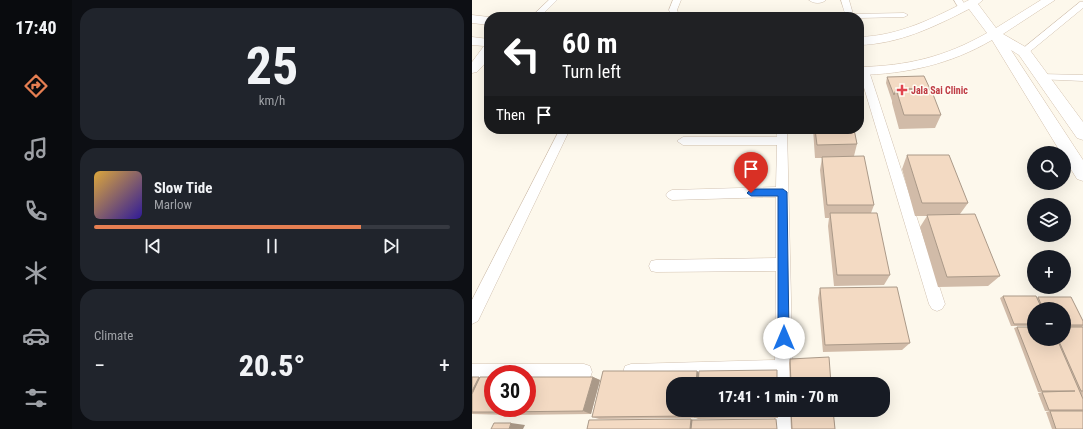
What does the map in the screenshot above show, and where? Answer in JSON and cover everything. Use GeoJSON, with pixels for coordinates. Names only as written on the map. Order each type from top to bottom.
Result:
{"type":"FeatureCollection","features":[{"type":"Feature","properties":{"kind":"street"},"geometry":{"type":"LineString","coordinates":[[540,12],[553,0]]}},
{"type":"Feature","properties":{"kind":"street"},"geometry":{"type":"LineString","coordinates":[[674,12],[673,10],[677,0]]}},
{"type":"Feature","properties":{"kind":"street"},"geometry":{"type":"LineString","coordinates":[[813,0],[822,0]]}},
{"type":"Feature","properties":{"kind":"street"},"geometry":{"type":"LineString","coordinates":[[845,0],[849,12]]}},
{"type":"Feature","properties":{"kind":"street"},"geometry":{"type":"LineString","coordinates":[[864,71],[906,68],[939,61],[995,35],[1049,0]]}},
{"type":"Feature","properties":{"kind":"street"},"geometry":{"type":"LineString","coordinates":[[864,41],[873,42],[934,23],[967,3],[995,35],[1083,174]]}},
{"type":"Feature","properties":{"kind":"street"},"geometry":{"type":"LineString","coordinates":[[1024,52],[1083,4]]}},
{"type":"Feature","properties":{"kind":"street"},"geometry":{"type":"LineString","coordinates":[[864,16],[904,15]]}},
{"type":"Feature","properties":{"kind":"street"},"geometry":{"type":"LineString","coordinates":[[472,19],[484,20]]}},
{"type":"Feature","properties":{"kind":"street"},"geometry":{"type":"LineString","coordinates":[[995,35],[1024,52],[1040,77],[1081,128]]}},
{"type":"Feature","properties":{"kind":"street"},"geometry":{"type":"LineString","coordinates":[[472,41],[484,42]]}},
{"type":"Feature","properties":{"kind":"street"},"geometry":{"type":"LineString","coordinates":[[864,77],[937,304]]}},
{"type":"Feature","properties":{"kind":"street"},"geometry":{"type":"LineString","coordinates":[[1040,77],[1083,78]]}},
{"type":"Feature","properties":{"kind":"street"},"geometry":{"type":"LineString","coordinates":[[472,316],[563,134]]}},
{"type":"Feature","properties":{"kind":"street"},"geometry":{"type":"LineString","coordinates":[[628,372],[693,369],[784,376],[782,135],[683,141]]}},
{"type":"Feature","properties":{"kind":"street"},"geometry":{"type":"LineString","coordinates":[[672,195],[783,192]]}},
{"type":"Feature","properties":{"kind":"street"},"geometry":{"type":"LineString","coordinates":[[656,266],[783,264]]}},
{"type":"Feature","properties":{"kind":"street"},"geometry":{"type":"LineString","coordinates":[[472,373],[584,372]]}},
{"type":"Feature","properties":{"kind":"street"},"geometry":{"type":"LineString","coordinates":[[784,417],[784,429]]}},
{"type":"Feature","properties":{"kind":"building"},"geometry":{"type":"Polygon","coordinates":[[[924,76],[930,89],[896,89],[894,95],[887,77],[924,76]]]}},
{"type":"Feature","properties":{"kind":"building"},"geometry":{"type":"Polygon","coordinates":[[[896,89],[931,89],[941,115],[904,115],[896,89]]]}},
{"type":"Feature","properties":{"kind":"building"},"geometry":{"type":"Polygon","coordinates":[[[816,134],[855,134],[857,144],[817,145],[816,134]]]}},
{"type":"Feature","properties":{"kind":"building"},"geometry":{"type":"Polygon","coordinates":[[[907,155],[949,155],[968,203],[922,203],[907,155]]]}},
{"type":"Feature","properties":{"kind":"building"},"geometry":{"type":"Polygon","coordinates":[[[864,156],[874,205],[827,205],[822,157],[864,156]]]}},
{"type":"Feature","properties":{"kind":"building"},"geometry":{"type":"Polygon","coordinates":[[[830,213],[877,213],[890,275],[837,275],[830,213]]]}},
{"type":"Feature","properties":{"kind":"building"},"geometry":{"type":"Polygon","coordinates":[[[975,214],[1000,276],[947,277],[927,215],[975,214]]]}},
{"type":"Feature","properties":{"kind":"building"},"geometry":{"type":"Polygon","coordinates":[[[897,287],[910,343],[825,345],[820,288],[897,287]]]}},
{"type":"Feature","properties":{"kind":"building"},"geometry":{"type":"Polygon","coordinates":[[[1003,296],[1036,296],[1039,302],[1027,302],[1027,324],[1014,324],[1003,296]]]}},
{"type":"Feature","properties":{"kind":"building"},"geometry":{"type":"Polygon","coordinates":[[[1038,297],[1071,297],[1083,321],[1083,325],[1071,325],[1071,302],[1040,302],[1038,297]]]}},
{"type":"Feature","properties":{"kind":"building"},"geometry":{"type":"Polygon","coordinates":[[[1017,327],[1027,327],[1027,346],[1060,346],[1083,399],[1083,410],[1049,410],[1042,392],[1075,391],[1042,391],[1017,327]]]}},
{"type":"Feature","properties":{"kind":"building"},"geometry":{"type":"Polygon","coordinates":[[[1071,327],[1083,327],[1083,391],[1081,391],[1061,346],[1071,346],[1071,327]]]}},
{"type":"Feature","properties":{"kind":"building"},"geometry":{"type":"Polygon","coordinates":[[[829,357],[830,377],[791,377],[790,359],[829,357]]]}},
{"type":"Feature","properties":{"kind":"building"},"geometry":{"type":"Polygon","coordinates":[[[777,370],[777,377],[699,377],[699,371],[777,370]]]}},
{"type":"Feature","properties":{"kind":"building"},"geometry":{"type":"Polygon","coordinates":[[[603,371],[697,371],[697,377],[666,377],[666,416],[592,417],[603,371]]]}},
{"type":"Feature","properties":{"kind":"building"},"geometry":{"type":"Polygon","coordinates":[[[472,377],[479,377],[472,391],[472,377]]]}},
{"type":"Feature","properties":{"kind":"building"},"geometry":{"type":"Polygon","coordinates":[[[480,377],[484,377],[484,412],[472,412],[472,394],[480,377]]]}},
{"type":"Feature","properties":{"kind":"building"},"geometry":{"type":"Polygon","coordinates":[[[536,377],[593,377],[583,411],[536,412],[536,377]]]}},
{"type":"Feature","properties":{"kind":"building"},"geometry":{"type":"Polygon","coordinates":[[[1050,411],[1083,411],[1083,429],[1056,429],[1050,411]]]}},
{"type":"Feature","properties":{"kind":"building"},"geometry":{"type":"Polygon","coordinates":[[[791,417],[834,417],[835,429],[792,429],[791,417]]]}},
{"type":"Feature","properties":{"kind":"building"},"geometry":{"type":"Polygon","coordinates":[[[691,419],[690,429],[587,429],[589,420],[691,419]]]}},
{"type":"Feature","properties":{"kind":"building"},"geometry":{"type":"Polygon","coordinates":[[[776,419],[777,429],[691,429],[692,420],[776,419]]]}},
{"type":"Feature","properties":{"kind":"building"},"geometry":{"type":"Polygon","coordinates":[[[494,423],[511,423],[509,429],[491,429],[494,423]]]}},
{"type":"Feature","properties":{"kind":"place","name":"Jala Sai Clinic"},"geometry":{"type":"Point","coordinates":[902,90]}},
{"type":"Feature","properties":{"kind":"route"},"geometry":{"type":"LineString","coordinates":[[751,193],[783,192],[784,338]]}}]}
